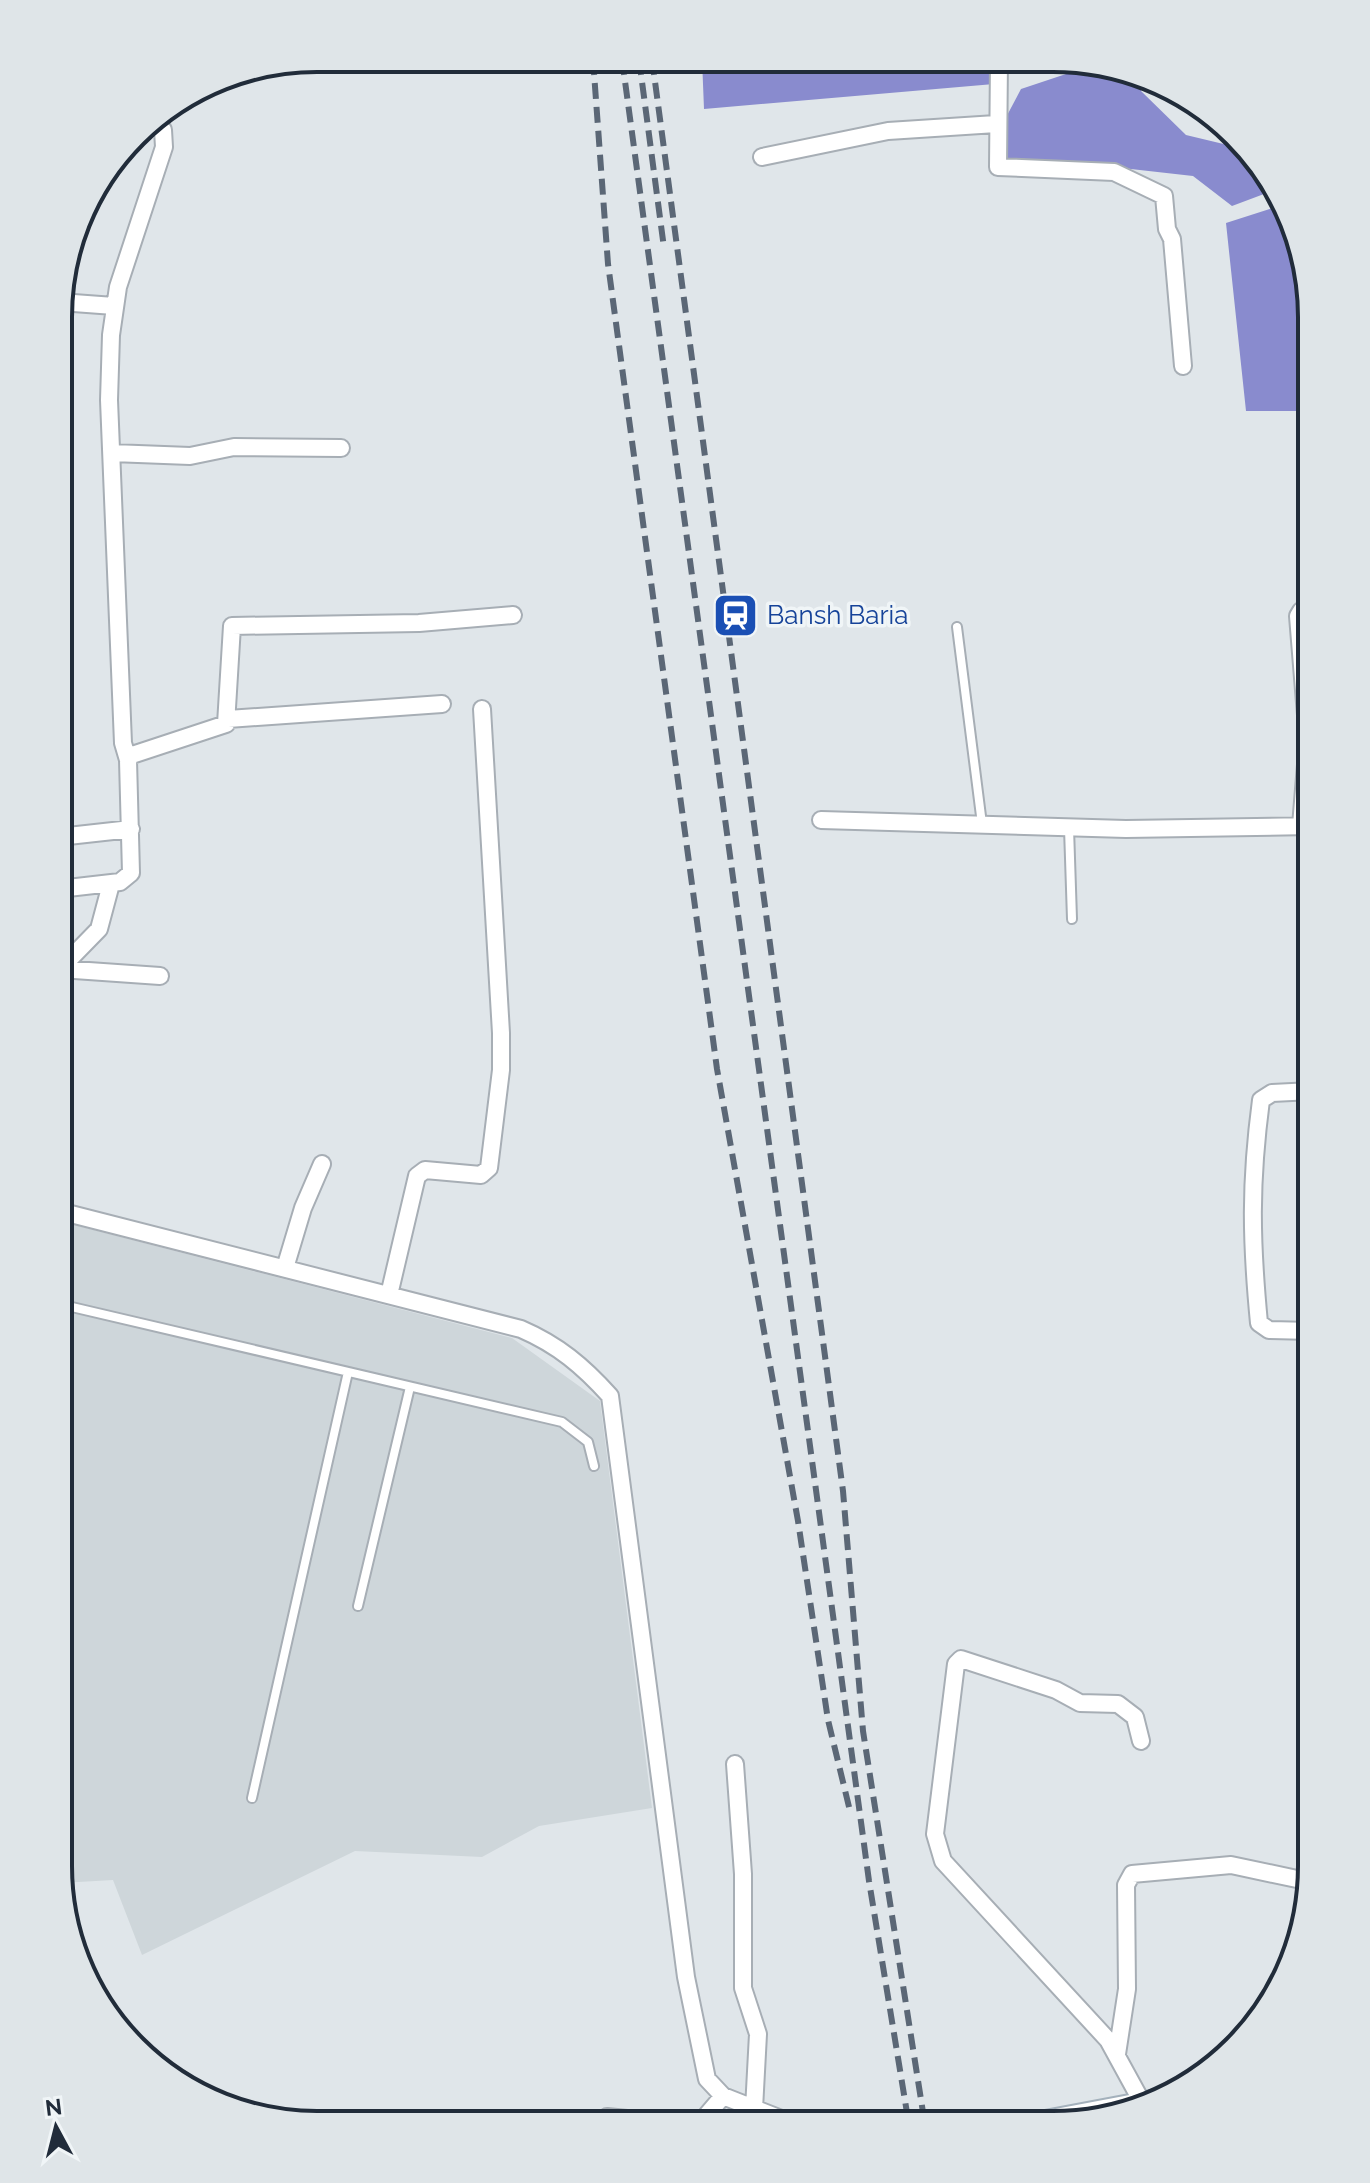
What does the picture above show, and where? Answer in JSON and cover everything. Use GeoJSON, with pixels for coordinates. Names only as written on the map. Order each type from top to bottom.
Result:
{"type":"FeatureCollection","features":[{"type":"Feature","properties":{"kind":"street"},"geometry":{"type":"LineString","coordinates":[[998,72],[996,161],[1002,169],[1110,171],[1163,194],[1172,239],[1183,366]]}},
{"type":"Feature","properties":{"kind":"street"},"geometry":{"type":"LineString","coordinates":[[762,157],[888,131],[996,124]]}},
{"type":"Feature","properties":{"kind":"street"},"geometry":{"type":"LineString","coordinates":[[72,888],[111,884],[127,879],[131,873],[128,760],[123,743],[110,372],[114,306],[164,147],[161,129]]}},
{"type":"Feature","properties":{"kind":"street"},"geometry":{"type":"LineString","coordinates":[[73,303],[114,306]]}},
{"type":"Feature","properties":{"kind":"street"},"geometry":{"type":"LineString","coordinates":[[112,453],[190,456],[234,447],[268,450],[341,448]]}},
{"type":"Feature","properties":{"kind":"street"},"geometry":{"type":"LineString","coordinates":[[128,760],[132,755],[222,727],[228,719],[232,626],[419,623],[513,615]]}},
{"type":"Feature","properties":{"kind":"street"},"geometry":{"type":"LineString","coordinates":[[228,719],[442,704]]}},
{"type":"Feature","properties":{"kind":"street"},"geometry":{"type":"LineString","coordinates":[[389,1295],[417,1176],[425,1170],[481,1175],[489,1168],[501,1070],[501,1033],[482,709]]}},
{"type":"Feature","properties":{"kind":"street"},"geometry":{"type":"LineString","coordinates":[[821,820],[1069,828],[1298,826]]}},
{"type":"Feature","properties":{"kind":"street"},"geometry":{"type":"LineString","coordinates":[[72,836],[131,829]]}},
{"type":"Feature","properties":{"kind":"street"},"geometry":{"type":"LineString","coordinates":[[72,957],[99,929],[111,884]]}},
{"type":"Feature","properties":{"kind":"street"},"geometry":{"type":"LineString","coordinates":[[72,971],[160,976]]}},
{"type":"Feature","properties":{"kind":"street"},"geometry":{"type":"LineString","coordinates":[[1297,1331],[1269,1330],[1259,1323],[1250,1234],[1251,1176],[1261,1100],[1272,1093],[1298,1092]]}},
{"type":"Feature","properties":{"kind":"street"},"geometry":{"type":"LineString","coordinates":[[285,1268],[303,1208],[322,1164]]}},
{"type":"Feature","properties":{"kind":"street"},"geometry":{"type":"LineString","coordinates":[[72,1214],[521,1329],[548,1341],[581,1363],[610,1396],[686,1977],[707,2079],[723,2096],[759,2111]]}},
{"type":"Feature","properties":{"kind":"street"},"geometry":{"type":"LineString","coordinates":[[1141,1741],[1135,1717],[1118,1704],[1080,1703],[1056,1690],[965,1659],[956,1664],[935,1834],[943,1861],[1056,1981],[1117,2054],[1143,2093]]}},
{"type":"Feature","properties":{"kind":"street"},"geometry":{"type":"LineString","coordinates":[[735,1764],[743,1874],[743,1988],[758,2034],[754,2109]]}},
{"type":"Feature","properties":{"kind":"street"},"geometry":{"type":"LineString","coordinates":[[1117,2054],[1127,1989],[1126,1885],[1132,1874],[1231,1865],[1297,1879]]}},
{"type":"Feature","properties":{"kind":"street"},"geometry":{"type":"LineString","coordinates":[[710,2111],[723,2096]]}},
{"type":"Feature","properties":{"kind":"lane"},"geometry":{"type":"LineString","coordinates":[[957,627],[982,825]]}},
{"type":"Feature","properties":{"kind":"lane"},"geometry":{"type":"LineString","coordinates":[[1069,828],[1072,919]]}},
{"type":"Feature","properties":{"kind":"lane"},"geometry":{"type":"LineString","coordinates":[[72,1307],[562,1422],[588,1442],[594,1466]]}},
{"type":"Feature","properties":{"kind":"lane"},"geometry":{"type":"LineString","coordinates":[[252,1798],[348,1372]]}},
{"type":"Feature","properties":{"kind":"lane"},"geometry":{"type":"LineString","coordinates":[[358,1606],[410,1387]]}},
{"type":"Feature","properties":{"kind":"shaded area"},"geometry":{"type":"Polygon","coordinates":[[[72,1224],[512,1338],[600,1401],[652,1808],[539,1826],[482,1857],[355,1851],[142,1955],[113,1880],[73,1882],[72,1224]]]}},
{"type":"Feature","properties":{"kind":"water"},"geometry":{"type":"Polygon","coordinates":[[[703,72],[994,72],[994,84],[704,109],[703,72]]]}},
{"type":"Feature","properties":{"kind":"water"},"geometry":{"type":"Polygon","coordinates":[[[1069,73],[1116,80],[1142,89],[1186,135],[1227,145],[1264,194],[1232,206],[1193,176],[1122,168],[1008,163],[1003,123],[1021,89],[1069,73]]]}},
{"type":"Feature","properties":{"kind":"water"},"geometry":{"type":"Polygon","coordinates":[[[1272,208],[1285,238],[1297,301],[1298,411],[1246,411],[1226,223],[1272,208]]]}},
{"type":"Feature","properties":{"kind":"railway"},"geometry":{"type":"LineString","coordinates":[[594,72],[608,264],[717,1069],[798,1521],[828,1720],[850,1811]]}},
{"type":"Feature","properties":{"kind":"railway"},"geometry":{"type":"LineString","coordinates":[[624,72],[869,1881],[907,2111]]}},
{"type":"Feature","properties":{"kind":"railway"},"geometry":{"type":"LineString","coordinates":[[641,72],[664,248]]}},
{"type":"Feature","properties":{"kind":"railway"},"geometry":{"type":"LineString","coordinates":[[654,72],[843,1491],[863,1731],[923,2111]]}},
{"type":"Feature","properties":{"kind":"place","name":"Bansh Baria"},"geometry":{"type":"Point","coordinates":[736,615]}}]}
